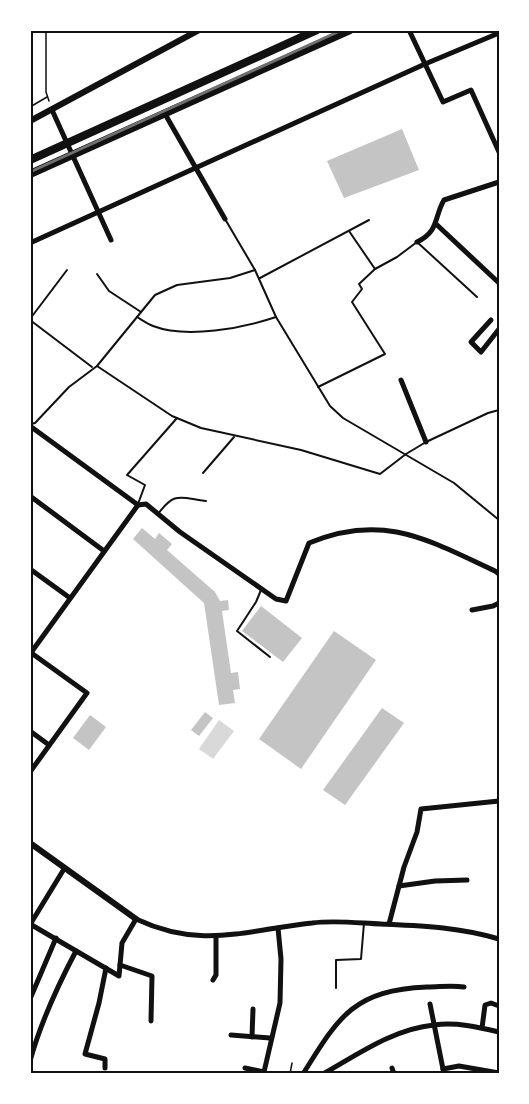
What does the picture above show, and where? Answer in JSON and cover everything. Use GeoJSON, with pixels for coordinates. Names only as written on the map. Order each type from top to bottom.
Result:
{"type":"FeatureCollection","features":[{"type":"Feature","properties":{"kind":"highway"},"geometry":{"type":"LineString","coordinates":[[30,160],[316,30]]}},
{"type":"Feature","properties":{"kind":"highway"},"geometry":{"type":"LineString","coordinates":[[30,174],[350,30]]}},
{"type":"Feature","properties":{"kind":"street"},"geometry":{"type":"LineString","coordinates":[[30,121],[199,30]]}},
{"type":"Feature","properties":{"kind":"street"},"geometry":{"type":"LineString","coordinates":[[410,30],[443,102],[471,90],[499,152]]}},
{"type":"Feature","properties":{"kind":"street"},"geometry":{"type":"LineString","coordinates":[[30,243],[425,64],[499,33]]}},
{"type":"Feature","properties":{"kind":"street"},"geometry":{"type":"LineString","coordinates":[[52,110],[74,154],[111,240]]}},
{"type":"Feature","properties":{"kind":"street"},"geometry":{"type":"LineString","coordinates":[[165,114],[225,219]]}},
{"type":"Feature","properties":{"kind":"street"},"geometry":{"type":"LineString","coordinates":[[417,242],[436,224],[444,200],[499,182]]}},
{"type":"Feature","properties":{"kind":"street"},"geometry":{"type":"LineString","coordinates":[[436,224],[499,283]]}},
{"type":"Feature","properties":{"kind":"street"},"geometry":{"type":"LineString","coordinates":[[491,320],[471,342],[481,352],[499,329]]}},
{"type":"Feature","properties":{"kind":"street"},"geometry":{"type":"LineString","coordinates":[[401,380],[426,442]]}},
{"type":"Feature","properties":{"kind":"street"},"geometry":{"type":"LineString","coordinates":[[30,425],[138,505],[146,504],[276,599],[286,601],[309,543],[339,532],[355,530],[392,530],[409,533],[499,574]]}},
{"type":"Feature","properties":{"kind":"street"},"geometry":{"type":"LineString","coordinates":[[30,496],[104,551]]}},
{"type":"Feature","properties":{"kind":"street"},"geometry":{"type":"LineString","coordinates":[[30,772],[87,693],[30,653],[138,505]]}},
{"type":"Feature","properties":{"kind":"street"},"geometry":{"type":"LineString","coordinates":[[30,569],[70,598]]}},
{"type":"Feature","properties":{"kind":"street"},"geometry":{"type":"LineString","coordinates":[[472,610],[499,603]]}},
{"type":"Feature","properties":{"kind":"street"},"geometry":{"type":"LineString","coordinates":[[30,731],[49,745]]}},
{"type":"Feature","properties":{"kind":"street"},"geometry":{"type":"LineString","coordinates":[[389,924],[417,832],[421,809],[499,801]]}},
{"type":"Feature","properties":{"kind":"street"},"geometry":{"type":"LineString","coordinates":[[30,843],[136,919],[163,931],[179,935],[216,937],[312,923],[364,923],[420,925],[466,930],[499,939]]}},
{"type":"Feature","properties":{"kind":"street"},"geometry":{"type":"LineString","coordinates":[[64,869],[33,911],[30,923],[119,976],[122,943],[136,919]]}},
{"type":"Feature","properties":{"kind":"street"},"geometry":{"type":"LineString","coordinates":[[399,886],[435,881],[467,880]]}},
{"type":"Feature","properties":{"kind":"street"},"geometry":{"type":"LineString","coordinates":[[245,1068],[264,1072],[270,1038],[280,1003],[278,928]]}},
{"type":"Feature","properties":{"kind":"street"},"geometry":{"type":"LineString","coordinates":[[213,980],[216,975],[216,937]]}},
{"type":"Feature","properties":{"kind":"street"},"geometry":{"type":"LineString","coordinates":[[30,999],[56,938]]}},
{"type":"Feature","properties":{"kind":"street"},"geometry":{"type":"LineString","coordinates":[[30,1061],[38,1029],[48,1004],[76,951]]}},
{"type":"Feature","properties":{"kind":"street"},"geometry":{"type":"LineString","coordinates":[[120,965],[152,976],[151,1021]]}},
{"type":"Feature","properties":{"kind":"street"},"geometry":{"type":"LineString","coordinates":[[105,1068],[105,1059],[85,1053],[106,968]]}},
{"type":"Feature","properties":{"kind":"street"},"geometry":{"type":"LineString","coordinates":[[303,1074],[337,1025],[360,1003],[383,992],[404,988],[452,985],[464,987]]}},
{"type":"Feature","properties":{"kind":"street"},"geometry":{"type":"LineString","coordinates":[[482,1028],[485,1005],[491,1003],[499,1006]]}},
{"type":"Feature","properties":{"kind":"street"},"geometry":{"type":"LineString","coordinates":[[430,1004],[443,1071],[459,1066],[499,1073]]}},
{"type":"Feature","properties":{"kind":"street"},"geometry":{"type":"LineString","coordinates":[[252,1037],[253,1009]]}},
{"type":"Feature","properties":{"kind":"street"},"geometry":{"type":"LineString","coordinates":[[323,1074],[390,1037],[419,1027],[453,1024],[499,1032]]}},
{"type":"Feature","properties":{"kind":"street"},"geometry":{"type":"LineString","coordinates":[[231,1035],[270,1038]]}},
{"type":"Feature","properties":{"kind":"lane"},"geometry":{"type":"LineString","coordinates":[[225,219],[255,270],[276,317],[330,406],[344,418],[454,483],[499,520]]}},
{"type":"Feature","properties":{"kind":"lane"},"geometry":{"type":"LineString","coordinates":[[259,278],[369,220]]}},
{"type":"Feature","properties":{"kind":"lane"},"geometry":{"type":"LineString","coordinates":[[349,231],[375,269]]}},
{"type":"Feature","properties":{"kind":"lane"},"geometry":{"type":"LineString","coordinates":[[318,387],[385,354],[352,302],[362,289],[359,284],[375,269],[397,257],[417,242],[477,297]]}},
{"type":"Feature","properties":{"kind":"lane"},"geometry":{"type":"LineString","coordinates":[[67,270],[30,320],[93,368]]}},
{"type":"Feature","properties":{"kind":"lane"},"geometry":{"type":"LineString","coordinates":[[30,425],[35,423],[69,387],[97,366],[155,295],[177,285],[230,278],[255,270]]}},
{"type":"Feature","properties":{"kind":"lane"},"geometry":{"type":"LineString","coordinates":[[97,274],[109,291],[141,312]]}},
{"type":"Feature","properties":{"kind":"lane"},"geometry":{"type":"LineString","coordinates":[[137,317],[154,327],[187,332],[251,325],[276,317]]}},
{"type":"Feature","properties":{"kind":"lane"},"geometry":{"type":"LineString","coordinates":[[97,366],[177,418],[201,428],[301,450],[380,474],[426,442],[499,410]]}},
{"type":"Feature","properties":{"kind":"lane"},"geometry":{"type":"LineString","coordinates":[[138,505],[146,485],[127,475],[177,418]]}},
{"type":"Feature","properties":{"kind":"lane"},"geometry":{"type":"LineString","coordinates":[[203,473],[234,437]]}},
{"type":"Feature","properties":{"kind":"lane"},"geometry":{"type":"LineString","coordinates":[[158,514],[169,500],[175,498],[206,501]]}},
{"type":"Feature","properties":{"kind":"lane"},"geometry":{"type":"LineString","coordinates":[[261,590],[237,631],[270,657]]}},
{"type":"Feature","properties":{"kind":"lane"},"geometry":{"type":"LineString","coordinates":[[336,988],[336,960],[360,959],[364,923]]}},
{"type":"Feature","properties":{"kind":"path"},"geometry":{"type":"LineString","coordinates":[[46,30],[48,97],[52,110]]}},
{"type":"Feature","properties":{"kind":"path"},"geometry":{"type":"LineString","coordinates":[[30,107],[48,97]]}},
{"type":"Feature","properties":{"kind":"path"},"geometry":{"type":"LineString","coordinates":[[290,1074],[292,1063]]}},
{"type":"Feature","properties":{"kind":"shaded area"},"geometry":{"type":"Polygon","coordinates":[[[219,720],[234,731],[213,759],[199,749],[219,720]]]}},
{"type":"Feature","properties":{"kind":"building"},"geometry":{"type":"Polygon","coordinates":[[[402,129],[419,170],[344,198],[327,161],[402,129]]]}},
{"type":"Feature","properties":{"kind":"building"},"geometry":{"type":"Polygon","coordinates":[[[142,528],[155,539],[159,533],[172,544],[167,550],[215,592],[220,601],[228,600],[229,610],[222,611],[231,673],[238,672],[240,689],[233,690],[235,703],[219,705],[204,603],[133,539],[142,528]]]}},
{"type":"Feature","properties":{"kind":"building"},"geometry":{"type":"Polygon","coordinates":[[[261,606],[302,638],[283,662],[242,631],[261,606]]]}},
{"type":"Feature","properties":{"kind":"building"},"geometry":{"type":"Polygon","coordinates":[[[334,631],[376,660],[301,769],[259,739],[334,631]]]}},
{"type":"Feature","properties":{"kind":"building"},"geometry":{"type":"Polygon","coordinates":[[[382,708],[404,723],[345,805],[323,790],[382,708]]]}},
{"type":"Feature","properties":{"kind":"building"},"geometry":{"type":"Polygon","coordinates":[[[205,712],[213,718],[199,736],[191,730],[205,712]]]}},
{"type":"Feature","properties":{"kind":"building"},"geometry":{"type":"Polygon","coordinates":[[[90,715],[106,727],[89,750],[73,738],[90,715]]]}},
{"type":"Feature","properties":{"kind":"railway"},"geometry":{"type":"LineString","coordinates":[[30,172],[342,30]]}}]}
